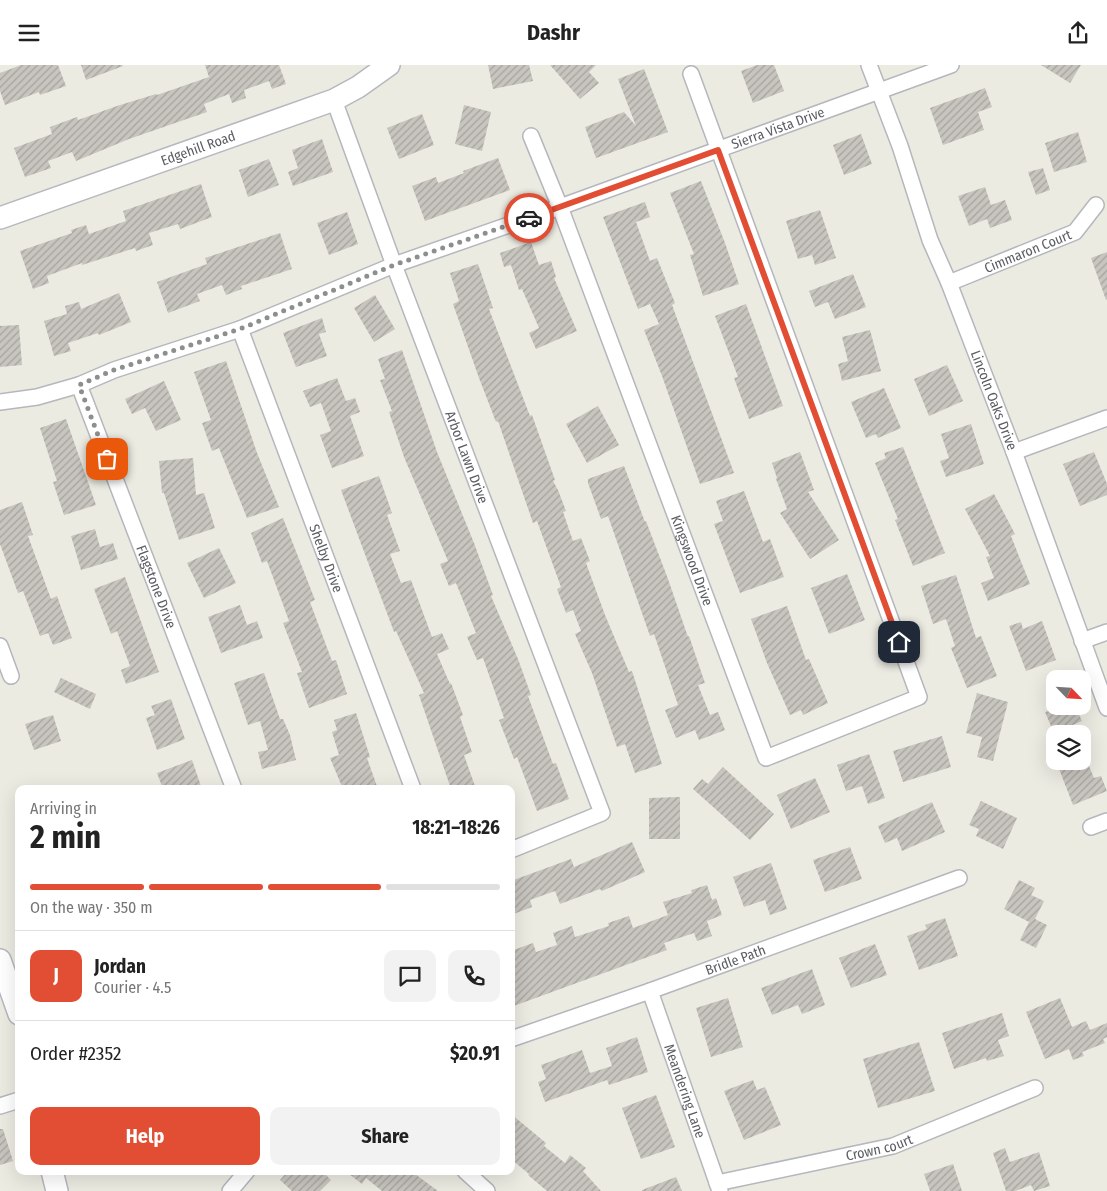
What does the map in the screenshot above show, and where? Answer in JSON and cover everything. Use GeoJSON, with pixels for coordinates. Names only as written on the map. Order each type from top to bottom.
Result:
{"type":"FeatureCollection","features":[{"type":"Feature","properties":{"kind":"street","name":"Edgehill Road"},"geometry":{"type":"LineString","coordinates":[[0,218],[334,100],[358,87],[389,65]]}},
{"type":"Feature","properties":{"kind":"street","name":"Lincoln Oaks Drive"},"geometry":{"type":"LineString","coordinates":[[869,65],[900,146],[930,240],[949,283],[1014,452],[1107,708]]}},
{"type":"Feature","properties":{"kind":"street","name":"Sierra Vista Drive"},"geometry":{"type":"LineString","coordinates":[[0,402],[37,397],[79,385],[114,370],[240,329],[394,265],[952,65]]}},
{"type":"Feature","properties":{"kind":"street"},"geometry":{"type":"LineString","coordinates":[[691,74],[718,150]]}},
{"type":"Feature","properties":{"kind":"street","name":"Arbor Lawn Drive"},"geometry":{"type":"LineString","coordinates":[[334,100],[394,265],[602,813],[515,848]]}},
{"type":"Feature","properties":{"kind":"street"},"geometry":{"type":"LineString","coordinates":[[531,136],[560,207]]}},
{"type":"Feature","properties":{"kind":"street","name":"Kingswood Drive"},"geometry":{"type":"LineString","coordinates":[[560,207],[766,758],[919,697],[718,150]]}},
{"type":"Feature","properties":{"kind":"street","name":"Cimmaron Court"},"geometry":{"type":"LineString","coordinates":[[949,283],[1076,232],[1096,205]]}},
{"type":"Feature","properties":{"kind":"street","name":"Shelby Drive"},"geometry":{"type":"LineString","coordinates":[[240,329],[411,785]]}},
{"type":"Feature","properties":{"kind":"street","name":"Flagstone Drive"},"geometry":{"type":"LineString","coordinates":[[79,385],[232,785]]}},
{"type":"Feature","properties":{"kind":"street"},"geometry":{"type":"LineString","coordinates":[[1014,452],[1107,418]]}},
{"type":"Feature","properties":{"kind":"street"},"geometry":{"type":"LineString","coordinates":[[1082,641],[1107,632]]}},
{"type":"Feature","properties":{"kind":"street"},"geometry":{"type":"LineString","coordinates":[[0,646],[11,676]]}},
{"type":"Feature","properties":{"kind":"street"},"geometry":{"type":"LineString","coordinates":[[1091,827],[1107,821]]}},
{"type":"Feature","properties":{"kind":"street","name":"Bridle Path"},"geometry":{"type":"LineString","coordinates":[[515,1038],[650,991],[958,878]]}},
{"type":"Feature","properties":{"kind":"street"},"geometry":{"type":"LineString","coordinates":[[0,960],[15,1003]]}},
{"type":"Feature","properties":{"kind":"street","name":"Meandering Lane"},"geometry":{"type":"LineString","coordinates":[[650,991],[718,1187]]}},
{"type":"Feature","properties":{"kind":"street","name":"Crown court"},"geometry":{"type":"LineString","coordinates":[[718,1187],[893,1146],[1036,1088]]}},
{"type":"Feature","properties":{"kind":"street"},"geometry":{"type":"LineString","coordinates":[[0,1106],[15,1100]]}},
{"type":"Feature","properties":{"kind":"street"},"geometry":{"type":"LineString","coordinates":[[53,1175],[57,1191]]}},
{"type":"Feature","properties":{"kind":"street"},"geometry":{"type":"LineString","coordinates":[[230,1191],[244,1175]]}},
{"type":"Feature","properties":{"kind":"street"},"geometry":{"type":"LineString","coordinates":[[469,1175],[487,1191]]}},
{"type":"Feature","properties":{"kind":"building"},"geometry":{"type":"Polygon","coordinates":[[[21,65],[58,65],[66,86],[40,95],[39,92],[5,105],[0,91],[0,73],[21,65]]]}},
{"type":"Feature","properties":{"kind":"building"},"geometry":{"type":"Polygon","coordinates":[[[81,65],[122,65],[123,66],[86,80],[81,65]]]}},
{"type":"Feature","properties":{"kind":"building"},"geometry":{"type":"Polygon","coordinates":[[[205,65],[279,65],[286,84],[272,89],[269,81],[244,90],[246,98],[232,103],[229,94],[204,104],[207,112],[129,139],[76,161],[72,152],[48,161],[51,168],[25,177],[14,148],[52,134],[50,127],[77,117],[78,120],[209,77],[205,65]]]}},
{"type":"Feature","properties":{"kind":"building"},"geometry":{"type":"Polygon","coordinates":[[[488,65],[529,65],[533,81],[493,89],[488,65]]]}},
{"type":"Feature","properties":{"kind":"building"},"geometry":{"type":"Polygon","coordinates":[[[550,65],[596,65],[589,72],[599,83],[580,99],[550,65]]]}},
{"type":"Feature","properties":{"kind":"building"},"geometry":{"type":"Polygon","coordinates":[[[757,65],[774,65],[784,91],[753,103],[741,71],[757,65]]]}},
{"type":"Feature","properties":{"kind":"building"},"geometry":{"type":"Polygon","coordinates":[[[1041,65],[1081,65],[1070,83],[1041,65]]]}},
{"type":"Feature","properties":{"kind":"building"},"geometry":{"type":"Polygon","coordinates":[[[644,69],[668,132],[596,158],[585,127],[624,112],[636,126],[618,79],[644,69]]]}},
{"type":"Feature","properties":{"kind":"building"},"geometry":{"type":"Polygon","coordinates":[[[985,88],[992,107],[978,112],[984,130],[943,145],[930,108],[985,88]]]}},
{"type":"Feature","properties":{"kind":"building"},"geometry":{"type":"Polygon","coordinates":[[[464,105],[491,112],[482,151],[455,144],[464,105]]]}},
{"type":"Feature","properties":{"kind":"building"},"geometry":{"type":"Polygon","coordinates":[[[422,114],[434,145],[399,159],[387,128],[422,114]]]}},
{"type":"Feature","properties":{"kind":"building"},"geometry":{"type":"Polygon","coordinates":[[[1078,132],[1087,162],[1054,172],[1045,143],[1078,132]]]}},
{"type":"Feature","properties":{"kind":"building"},"geometry":{"type":"Polygon","coordinates":[[[861,134],[872,164],[844,175],[833,145],[861,134]]]}},
{"type":"Feature","properties":{"kind":"building"},"geometry":{"type":"Polygon","coordinates":[[[322,139],[333,172],[293,186],[288,172],[298,168],[292,150],[322,139]]]}},
{"type":"Feature","properties":{"kind":"building"},"geometry":{"type":"Polygon","coordinates":[[[498,158],[510,190],[425,221],[412,186],[436,177],[438,183],[498,158]]]}},
{"type":"Feature","properties":{"kind":"building"},"geometry":{"type":"Polygon","coordinates":[[[269,159],[279,185],[248,197],[239,170],[269,159]]]}},
{"type":"Feature","properties":{"kind":"building"},"geometry":{"type":"Polygon","coordinates":[[[1043,168],[1050,190],[1036,195],[1028,172],[1043,168]]]}},
{"type":"Feature","properties":{"kind":"building"},"geometry":{"type":"Polygon","coordinates":[[[701,181],[739,284],[703,296],[690,255],[694,254],[670,193],[701,181]]]}},
{"type":"Feature","properties":{"kind":"building"},"geometry":{"type":"Polygon","coordinates":[[[201,184],[212,217],[180,229],[178,224],[149,233],[153,245],[136,251],[135,248],[82,265],[82,263],[47,276],[49,283],[33,289],[20,251],[72,233],[71,230],[86,225],[89,234],[126,221],[123,211],[201,184]]]}},
{"type":"Feature","properties":{"kind":"building"},"geometry":{"type":"Polygon","coordinates":[[[985,187],[991,205],[1005,200],[1012,220],[990,228],[987,219],[969,226],[958,196],[985,187]]]}},
{"type":"Feature","properties":{"kind":"building"},"geometry":{"type":"Polygon","coordinates":[[[645,202],[650,217],[636,222],[650,261],[657,258],[675,303],[672,305],[734,473],[700,484],[644,330],[659,324],[650,304],[638,309],[603,217],[645,202]]]}},
{"type":"Feature","properties":{"kind":"building"},"geometry":{"type":"Polygon","coordinates":[[[820,210],[836,258],[815,265],[812,255],[798,259],[786,221],[820,210]]]}},
{"type":"Feature","properties":{"kind":"building"},"geometry":{"type":"Polygon","coordinates":[[[347,212],[358,244],[329,255],[317,223],[347,212]]]}},
{"type":"Feature","properties":{"kind":"building"},"geometry":{"type":"Polygon","coordinates":[[[280,233],[292,269],[241,286],[242,289],[226,295],[222,285],[197,294],[200,301],[168,313],[157,282],[207,264],[205,258],[280,233]]]}},
{"type":"Feature","properties":{"kind":"building"},"geometry":{"type":"Polygon","coordinates":[[[531,242],[539,265],[551,261],[556,277],[554,278],[577,331],[536,349],[529,333],[539,328],[522,289],[519,290],[511,265],[504,267],[500,253],[531,242]]]}},
{"type":"Feature","properties":{"kind":"building"},"geometry":{"type":"Polygon","coordinates":[[[1107,252],[1107,299],[1106,300],[1091,258],[1107,252]]]}},
{"type":"Feature","properties":{"kind":"building"},"geometry":{"type":"Polygon","coordinates":[[[478,264],[493,308],[489,309],[530,416],[532,415],[555,480],[553,481],[566,511],[563,512],[573,541],[581,538],[590,561],[586,563],[629,672],[632,671],[662,764],[635,773],[625,744],[617,747],[592,673],[575,634],[581,631],[573,610],[566,613],[557,589],[561,587],[537,521],[533,523],[498,421],[496,422],[479,378],[453,304],[459,301],[450,273],[478,264]]]}},
{"type":"Feature","properties":{"kind":"building"},"geometry":{"type":"Polygon","coordinates":[[[853,274],[866,307],[835,319],[828,302],[815,307],[809,291],[853,274]]]}},
{"type":"Feature","properties":{"kind":"building"},"geometry":{"type":"Polygon","coordinates":[[[119,293],[131,322],[99,335],[98,333],[68,343],[71,351],[54,356],[44,321],[67,314],[65,306],[79,302],[81,309],[119,293]]]}},
{"type":"Feature","properties":{"kind":"building"},"geometry":{"type":"Polygon","coordinates":[[[375,295],[395,329],[374,342],[354,308],[375,295]]]}},
{"type":"Feature","properties":{"kind":"building"},"geometry":{"type":"Polygon","coordinates":[[[746,304],[783,406],[749,419],[734,378],[738,377],[715,316],[746,304]]]}},
{"type":"Feature","properties":{"kind":"building"},"geometry":{"type":"Polygon","coordinates":[[[322,318],[326,332],[319,334],[327,356],[296,367],[283,333],[322,318]]]}},
{"type":"Feature","properties":{"kind":"building"},"geometry":{"type":"Polygon","coordinates":[[[19,325],[22,365],[0,367],[0,326],[19,325]]]}},
{"type":"Feature","properties":{"kind":"building"},"geometry":{"type":"Polygon","coordinates":[[[870,330],[881,371],[842,381],[838,364],[848,361],[842,337],[870,330]]]}},
{"type":"Feature","properties":{"kind":"building"},"geometry":{"type":"Polygon","coordinates":[[[402,350],[437,452],[493,595],[491,596],[518,659],[531,695],[528,696],[553,764],[556,763],[569,799],[537,811],[517,757],[514,759],[499,720],[504,718],[483,658],[477,660],[467,637],[476,633],[456,583],[449,586],[440,564],[448,561],[404,457],[389,412],[392,411],[380,380],[385,379],[378,359],[402,350]]]}},
{"type":"Feature","properties":{"kind":"building"},"geometry":{"type":"Polygon","coordinates":[[[226,361],[257,453],[279,507],[247,518],[219,448],[212,451],[202,423],[211,420],[194,372],[226,361]]]}},
{"type":"Feature","properties":{"kind":"building"},"geometry":{"type":"Polygon","coordinates":[[[947,365],[963,401],[929,416],[914,379],[947,365]]]}},
{"type":"Feature","properties":{"kind":"building"},"geometry":{"type":"Polygon","coordinates":[[[337,378],[346,401],[355,398],[360,412],[350,416],[364,456],[332,468],[320,435],[331,431],[321,403],[310,407],[303,391],[337,378]]]}},
{"type":"Feature","properties":{"kind":"building"},"geometry":{"type":"Polygon","coordinates":[[[164,381],[181,420],[156,431],[145,408],[132,414],[125,399],[164,381]]]}},
{"type":"Feature","properties":{"kind":"building"},"geometry":{"type":"Polygon","coordinates":[[[884,388],[901,428],[878,438],[876,434],[866,438],[851,402],[884,388]]]}},
{"type":"Feature","properties":{"kind":"building"},"geometry":{"type":"Polygon","coordinates":[[[598,406],[619,445],[587,463],[566,424],[598,406]]]}},
{"type":"Feature","properties":{"kind":"building"},"geometry":{"type":"Polygon","coordinates":[[[66,419],[96,505],[64,515],[53,482],[57,481],[40,428],[66,419]]]}},
{"type":"Feature","properties":{"kind":"building"},"geometry":{"type":"Polygon","coordinates":[[[971,424],[984,464],[946,477],[940,461],[949,458],[941,434],[971,424]]]}},
{"type":"Feature","properties":{"kind":"building"},"geometry":{"type":"Polygon","coordinates":[[[903,447],[945,553],[913,566],[895,520],[898,519],[875,463],[886,458],[884,453],[903,447]]]}},
{"type":"Feature","properties":{"kind":"building"},"geometry":{"type":"Polygon","coordinates":[[[800,452],[814,490],[808,492],[839,540],[810,559],[780,513],[787,509],[772,463],[800,452]]]}},
{"type":"Feature","properties":{"kind":"building"},"geometry":{"type":"Polygon","coordinates":[[[1094,452],[1107,484],[1107,495],[1080,506],[1063,464],[1094,452]]]}},
{"type":"Feature","properties":{"kind":"building"},"geometry":{"type":"Polygon","coordinates":[[[193,458],[196,495],[204,493],[215,528],[179,540],[164,493],[162,493],[159,461],[193,458]]]}},
{"type":"Feature","properties":{"kind":"building"},"geometry":{"type":"Polygon","coordinates":[[[624,466],[668,579],[705,683],[698,685],[710,715],[718,712],[725,730],[699,740],[695,730],[676,738],[665,710],[678,705],[654,634],[650,636],[608,516],[601,519],[588,483],[588,479],[624,466]]]}},
{"type":"Feature","properties":{"kind":"building"},"geometry":{"type":"Polygon","coordinates":[[[379,476],[392,513],[387,515],[400,551],[390,554],[401,583],[411,580],[432,637],[442,633],[449,649],[437,654],[451,683],[463,715],[460,717],[472,752],[464,755],[475,785],[450,785],[419,695],[424,693],[396,631],[394,632],[341,490],[379,476]]]}},
{"type":"Feature","properties":{"kind":"building"},"geometry":{"type":"Polygon","coordinates":[[[744,491],[763,542],[770,539],[784,577],[740,593],[714,524],[723,521],[716,501],[744,491]]]}},
{"type":"Feature","properties":{"kind":"building"},"geometry":{"type":"Polygon","coordinates":[[[994,494],[1015,534],[1011,536],[1030,584],[988,601],[981,583],[994,578],[986,557],[990,556],[965,509],[994,494]]]}},
{"type":"Feature","properties":{"kind":"building"},"geometry":{"type":"Polygon","coordinates":[[[22,502],[33,535],[28,536],[51,599],[57,596],[72,638],[53,645],[48,633],[40,636],[23,591],[18,593],[0,544],[0,510],[22,502]]]}},
{"type":"Feature","properties":{"kind":"building"},"geometry":{"type":"Polygon","coordinates":[[[283,518],[315,600],[310,602],[332,661],[336,660],[347,694],[309,708],[297,673],[302,672],[283,623],[289,621],[267,561],[262,563],[251,533],[283,518]]]}},
{"type":"Feature","properties":{"kind":"building"},"geometry":{"type":"Polygon","coordinates":[[[95,529],[100,547],[113,543],[118,559],[81,570],[71,536],[95,529]]]}},
{"type":"Feature","properties":{"kind":"building"},"geometry":{"type":"Polygon","coordinates":[[[219,548],[236,583],[204,598],[187,563],[219,548]]]}},
{"type":"Feature","properties":{"kind":"building"},"geometry":{"type":"Polygon","coordinates":[[[847,574],[865,620],[829,634],[811,588],[847,574]]]}},
{"type":"Feature","properties":{"kind":"building"},"geometry":{"type":"Polygon","coordinates":[[[956,575],[976,638],[981,636],[997,676],[967,688],[951,648],[955,646],[946,619],[933,624],[921,586],[956,575]]]}},
{"type":"Feature","properties":{"kind":"building"},"geometry":{"type":"Polygon","coordinates":[[[125,577],[159,672],[126,684],[121,670],[130,666],[117,631],[111,634],[94,589],[125,577]]]}},
{"type":"Feature","properties":{"kind":"building"},"geometry":{"type":"Polygon","coordinates":[[[240,605],[247,625],[257,621],[263,638],[221,653],[208,617],[240,605]]]}},
{"type":"Feature","properties":{"kind":"building"},"geometry":{"type":"Polygon","coordinates":[[[787,606],[806,660],[809,659],[828,703],[803,715],[801,710],[790,715],[767,663],[751,619],[787,606]]]}},
{"type":"Feature","properties":{"kind":"building"},"geometry":{"type":"Polygon","coordinates":[[[1042,621],[1056,660],[1026,671],[1009,626],[1021,622],[1023,629],[1042,621]]]}},
{"type":"Feature","properties":{"kind":"building"},"geometry":{"type":"Polygon","coordinates":[[[264,673],[280,719],[283,719],[290,735],[296,760],[262,769],[258,752],[268,750],[260,721],[248,725],[234,683],[264,673]]]}},
{"type":"Feature","properties":{"kind":"building"},"geometry":{"type":"Polygon","coordinates":[[[61,678],[96,694],[90,709],[54,692],[61,678]]]}},
{"type":"Feature","properties":{"kind":"building"},"geometry":{"type":"Polygon","coordinates":[[[977,693],[1008,702],[993,761],[977,757],[982,737],[966,733],[977,693]]]}},
{"type":"Feature","properties":{"kind":"building"},"geometry":{"type":"Polygon","coordinates":[[[171,699],[185,739],[157,750],[146,718],[155,715],[151,706],[171,699]]]}},
{"type":"Feature","properties":{"kind":"building"},"geometry":{"type":"Polygon","coordinates":[[[356,713],[370,757],[367,758],[377,785],[341,785],[330,758],[339,755],[332,732],[337,730],[334,720],[356,713]]]}},
{"type":"Feature","properties":{"kind":"building"},"geometry":{"type":"Polygon","coordinates":[[[53,715],[61,741],[34,750],[25,724],[53,715]]]}},
{"type":"Feature","properties":{"kind":"building"},"geometry":{"type":"Polygon","coordinates":[[[1046,715],[1079,715],[1082,721],[1073,725],[1051,725],[1046,715]]]}},
{"type":"Feature","properties":{"kind":"building"},"geometry":{"type":"Polygon","coordinates":[[[942,736],[951,767],[903,782],[893,751],[942,736]]]}},
{"type":"Feature","properties":{"kind":"building"},"geometry":{"type":"Polygon","coordinates":[[[869,754],[885,798],[868,804],[862,786],[846,791],[837,765],[869,754]]]}},
{"type":"Feature","properties":{"kind":"building"},"geometry":{"type":"Polygon","coordinates":[[[192,760],[201,785],[162,785],[157,773],[192,760]]]}},
{"type":"Feature","properties":{"kind":"building"},"geometry":{"type":"Polygon","coordinates":[[[723,767],[774,814],[750,840],[693,789],[702,779],[708,784],[723,767]]]}},
{"type":"Feature","properties":{"kind":"building"},"geometry":{"type":"Polygon","coordinates":[[[1059,770],[1091,770],[1094,778],[1101,776],[1107,791],[1073,805],[1059,770]]]}},
{"type":"Feature","properties":{"kind":"building"},"geometry":{"type":"Polygon","coordinates":[[[815,778],[830,812],[791,829],[777,795],[815,778]]]}},
{"type":"Feature","properties":{"kind":"building"},"geometry":{"type":"Polygon","coordinates":[[[680,797],[680,839],[649,839],[649,798],[680,797]]]}},
{"type":"Feature","properties":{"kind":"building"},"geometry":{"type":"Polygon","coordinates":[[[981,801],[1017,818],[1003,849],[976,836],[979,829],[969,825],[981,801]]]}},
{"type":"Feature","properties":{"kind":"building"},"geometry":{"type":"Polygon","coordinates":[[[932,802],[945,832],[902,851],[897,838],[885,843],[878,826],[932,802]]]}},
{"type":"Feature","properties":{"kind":"building"},"geometry":{"type":"Polygon","coordinates":[[[632,842],[645,872],[602,891],[600,889],[560,904],[555,891],[530,900],[532,907],[515,913],[515,880],[571,859],[574,867],[632,842]]]}},
{"type":"Feature","properties":{"kind":"building"},"geometry":{"type":"Polygon","coordinates":[[[850,847],[862,879],[825,892],[813,860],[850,847]]]}},
{"type":"Feature","properties":{"kind":"building"},"geometry":{"type":"Polygon","coordinates":[[[771,863],[787,909],[770,915],[765,900],[744,907],[733,877],[771,863]]]}},
{"type":"Feature","properties":{"kind":"building"},"geometry":{"type":"Polygon","coordinates":[[[1019,880],[1035,888],[1031,895],[1044,901],[1035,919],[1047,925],[1036,948],[1020,940],[1029,922],[1004,909],[1019,880]]]}},
{"type":"Feature","properties":{"kind":"building"},"geometry":{"type":"Polygon","coordinates":[[[707,885],[712,900],[716,898],[722,915],[707,921],[712,936],[697,941],[694,933],[664,943],[667,950],[515,1006],[515,950],[533,943],[536,952],[557,945],[553,933],[572,926],[575,937],[609,926],[608,923],[629,916],[633,928],[668,915],[663,902],[692,893],[691,890],[707,885]]]}},
{"type":"Feature","properties":{"kind":"building"},"geometry":{"type":"Polygon","coordinates":[[[945,918],[958,956],[919,970],[907,936],[927,929],[925,925],[945,918]]]}},
{"type":"Feature","properties":{"kind":"building"},"geometry":{"type":"Polygon","coordinates":[[[875,944],[887,975],[851,988],[839,958],[875,944]]]}},
{"type":"Feature","properties":{"kind":"building"},"geometry":{"type":"Polygon","coordinates":[[[812,969],[825,1005],[802,1014],[798,1005],[772,1015],[761,988],[812,969]]]}},
{"type":"Feature","properties":{"kind":"building"},"geometry":{"type":"Polygon","coordinates":[[[728,998],[743,1047],[711,1057],[696,1008],[728,998]]]}},
{"type":"Feature","properties":{"kind":"building"},"geometry":{"type":"Polygon","coordinates":[[[1060,998],[1072,1027],[1086,1021],[1090,1030],[1107,1023],[1107,1037],[1103,1039],[1105,1043],[1082,1052],[1084,1056],[1073,1060],[1069,1049],[1045,1059],[1026,1012],[1060,998]]]}},
{"type":"Feature","properties":{"kind":"building"},"geometry":{"type":"Polygon","coordinates":[[[1002,1013],[1009,1036],[998,1040],[1004,1056],[987,1061],[986,1058],[954,1069],[942,1033],[1002,1013]]]}},
{"type":"Feature","properties":{"kind":"building"},"geometry":{"type":"Polygon","coordinates":[[[637,1037],[648,1072],[609,1085],[607,1080],[545,1102],[538,1082],[546,1079],[541,1065],[582,1050],[590,1073],[612,1066],[606,1048],[637,1037]]]}},
{"type":"Feature","properties":{"kind":"building"},"geometry":{"type":"Polygon","coordinates":[[[919,1042],[935,1091],[878,1108],[863,1059],[919,1042]]]}},
{"type":"Feature","properties":{"kind":"building"},"geometry":{"type":"Polygon","coordinates":[[[753,1080],[757,1090],[765,1087],[781,1125],[744,1140],[724,1091],[753,1080]]]}},
{"type":"Feature","properties":{"kind":"building"},"geometry":{"type":"Polygon","coordinates":[[[656,1095],[675,1147],[641,1159],[622,1108],[656,1095]]]}},
{"type":"Feature","properties":{"kind":"building"},"geometry":{"type":"Polygon","coordinates":[[[515,1117],[546,1143],[544,1146],[565,1163],[570,1155],[586,1168],[583,1171],[601,1191],[547,1191],[515,1162],[515,1117]]]}},
{"type":"Feature","properties":{"kind":"building"},"geometry":{"type":"Polygon","coordinates":[[[0,1129],[3,1129],[13,1161],[0,1165],[0,1129]]]}},
{"type":"Feature","properties":{"kind":"building"},"geometry":{"type":"Polygon","coordinates":[[[1005,1148],[1010,1162],[1039,1152],[1050,1186],[1034,1191],[1031,1185],[1015,1191],[1006,1191],[993,1153],[1005,1148]]]}},
{"type":"Feature","properties":{"kind":"building"},"geometry":{"type":"Polygon","coordinates":[[[953,1164],[962,1191],[930,1191],[924,1174],[953,1164]]]}},
{"type":"Feature","properties":{"kind":"building"},"geometry":{"type":"Polygon","coordinates":[[[284,1175],[326,1175],[331,1180],[320,1191],[292,1191],[280,1180],[284,1175]]]}},
{"type":"Feature","properties":{"kind":"building"},"geometry":{"type":"Polygon","coordinates":[[[350,1175],[416,1175],[438,1191],[382,1191],[366,1178],[362,1184],[350,1175]]]}},
{"type":"Feature","properties":{"kind":"building"},"geometry":{"type":"Polygon","coordinates":[[[676,1177],[682,1191],[642,1191],[642,1190],[676,1177]]]}},
{"type":"Feature","properties":{"kind":"way so far"},"geometry":{"type":"LineString","coordinates":[[107,459],[79,385],[114,370],[240,329],[394,265],[529,218]]}},
{"type":"Feature","properties":{"kind":"route"},"geometry":{"type":"LineString","coordinates":[[529,218],[718,150],[899,642]]}}]}
